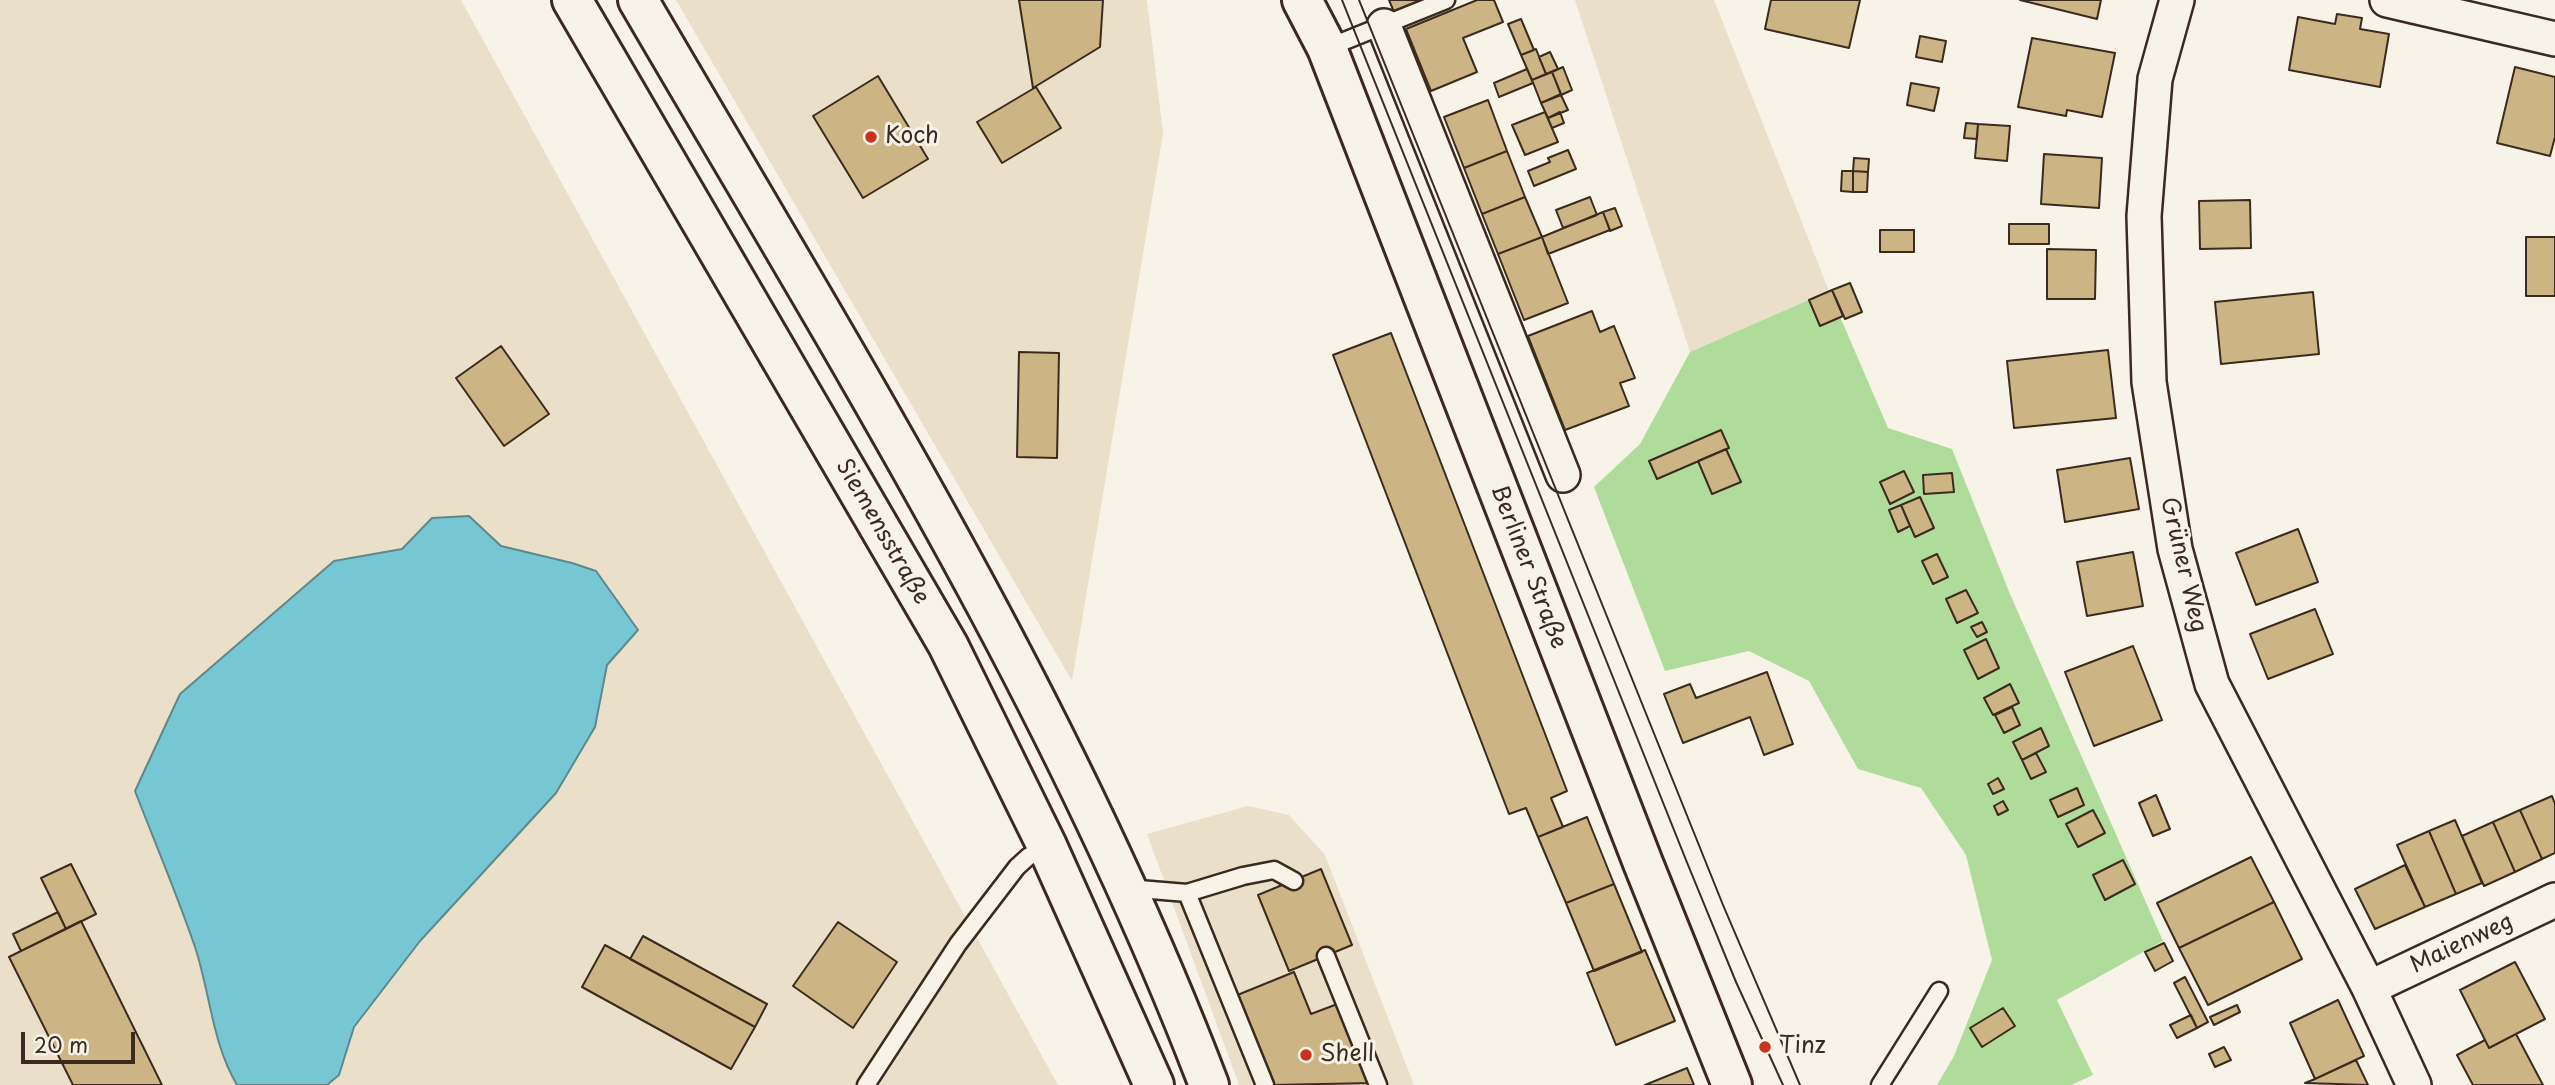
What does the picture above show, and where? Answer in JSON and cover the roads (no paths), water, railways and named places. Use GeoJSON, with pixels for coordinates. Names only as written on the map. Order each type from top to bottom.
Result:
{"type":"FeatureCollection","features":[{"type":"Feature","properties":{"kind":"main road","name":"Siemensstraße"},"geometry":{"type":"LineString","coordinates":[[572,0],[948,645],[1046,846],[1154,1085]]}},
{"type":"Feature","properties":{"kind":"main road"},"geometry":{"type":"LineString","coordinates":[[638,0],[886,426],[1003,638],[1079,784],[1127,888],[1209,1085]]}},
{"type":"Feature","properties":{"kind":"main road","name":"Berliner Straße"},"geometry":{"type":"LineString","coordinates":[[1302,0],[1327,48],[1732,1085]]}},
{"type":"Feature","properties":{"kind":"street","name":"Grüner Weg"},"geometry":{"type":"LineString","coordinates":[[2178,0],[2155,79],[2144,216],[2149,382],[2175,549],[2212,684],[2368,988],[2414,1085]]}},
{"type":"Feature","properties":{"kind":"street"},"geometry":{"type":"LineString","coordinates":[[2387,0],[2555,39]]}},
{"type":"Feature","properties":{"kind":"street"},"geometry":{"type":"LineString","coordinates":[[1384,26],[1563,475]]}},
{"type":"Feature","properties":{"kind":"street","name":"Maienweg"},"geometry":{"type":"LineString","coordinates":[[2368,988],[2555,900]]}},
{"type":"Feature","properties":{"kind":"lane"},"geometry":{"type":"LineString","coordinates":[[1327,48],[1446,0]]}},
{"type":"Feature","properties":{"kind":"lane"},"geometry":{"type":"LineString","coordinates":[[866,1085],[958,944],[1017,867],[1046,846]]}},
{"type":"Feature","properties":{"kind":"lane"},"geometry":{"type":"LineString","coordinates":[[1127,888],[1188,893],[1243,876],[1274,870],[1294,881]]}},
{"type":"Feature","properties":{"kind":"lane"},"geometry":{"type":"LineString","coordinates":[[1188,893],[1265,1085]]}},
{"type":"Feature","properties":{"kind":"lane"},"geometry":{"type":"LineString","coordinates":[[1326,956],[1378,1085]]}},
{"type":"Feature","properties":{"kind":"lane"},"geometry":{"type":"LineString","coordinates":[[1880,1085],[1939,991]]}},
{"type":"Feature","properties":{"kind":"water"},"geometry":{"type":"Polygon","coordinates":[[[469,516],[501,546],[596,571],[638,630],[607,665],[595,727],[556,793],[420,941],[354,1027],[339,1075],[327,1085],[237,1085],[222,1052],[195,947],[135,791],[180,694],[334,561],[402,549],[432,518],[469,516]]]}},
{"type":"Feature","properties":{"kind":"tram line"},"geometry":{"type":"LineString","coordinates":[[1342,0],[1686,860],[1736,982],[1783,1085]]}},
{"type":"Feature","properties":{"kind":"tram line"},"geometry":{"type":"LineString","coordinates":[[1359,0],[1723,905],[1800,1085]]}},
{"type":"Feature","properties":{"kind":"place","name":"Koch"},"geometry":{"type":"Point","coordinates":[871,137]}},
{"type":"Feature","properties":{"kind":"place","name":"Tinz"},"geometry":{"type":"Point","coordinates":[1765,1047]}},
{"type":"Feature","properties":{"kind":"place","name":"Shell"},"geometry":{"type":"Point","coordinates":[1306,1055]}}]}
